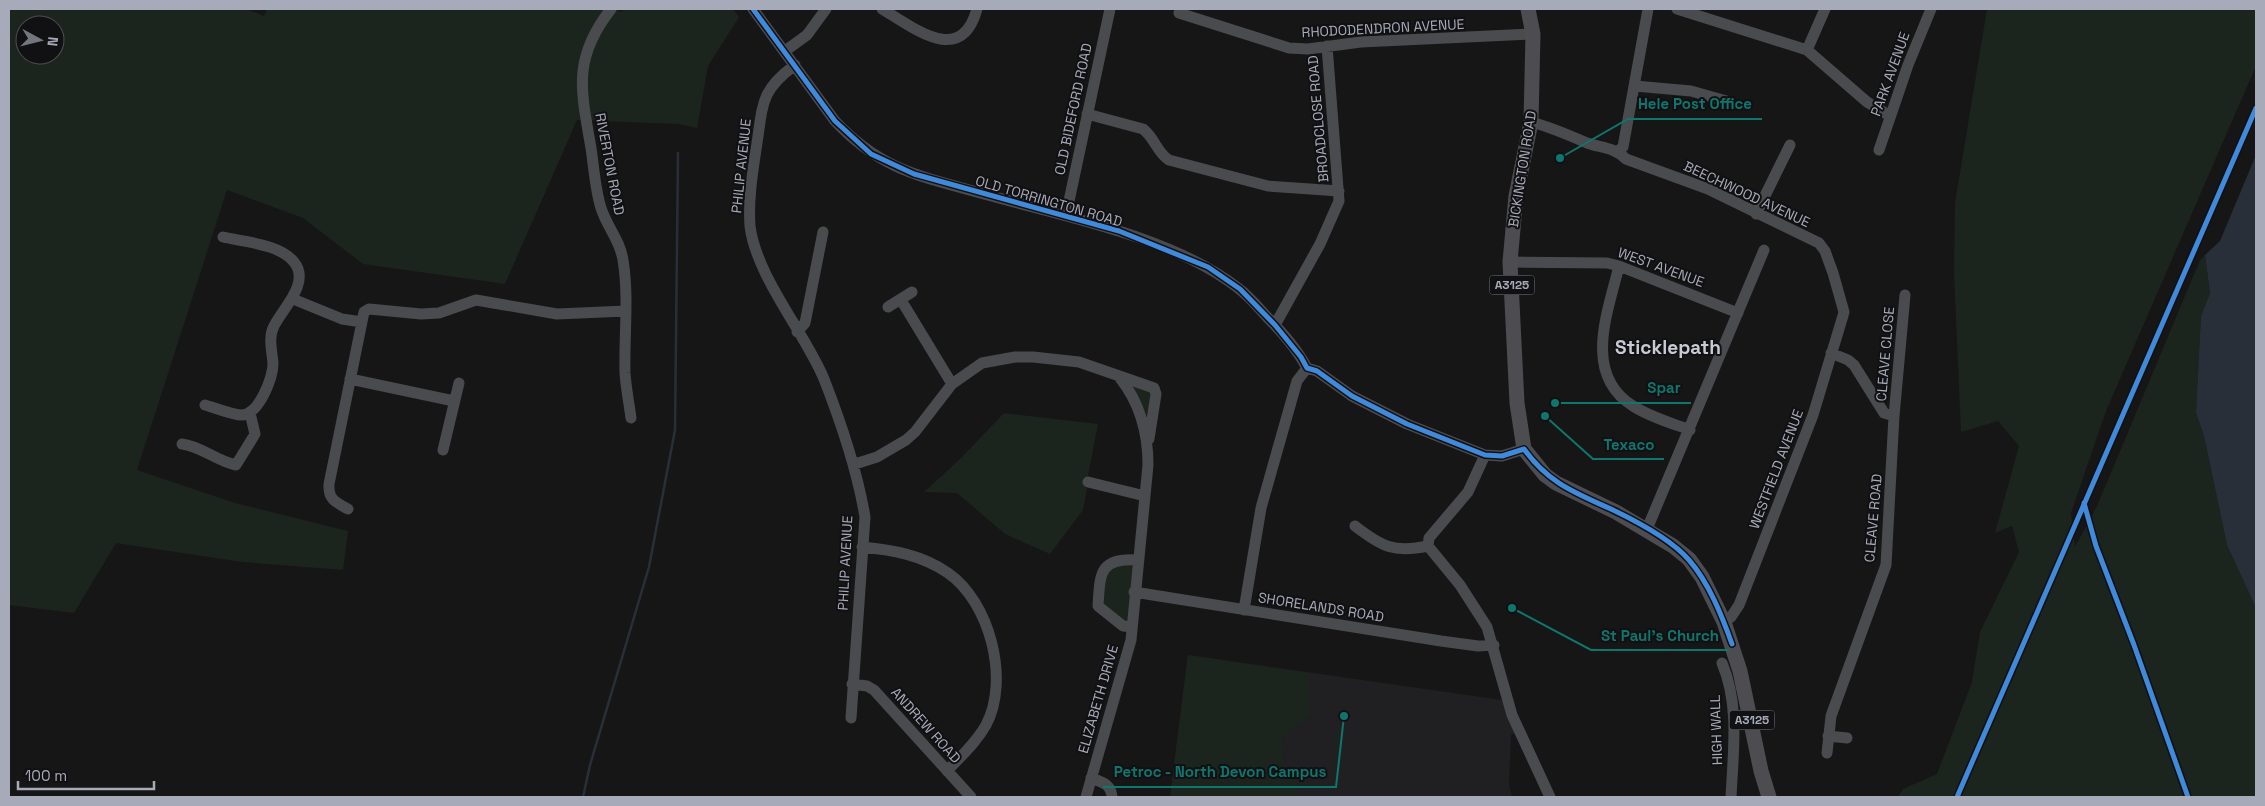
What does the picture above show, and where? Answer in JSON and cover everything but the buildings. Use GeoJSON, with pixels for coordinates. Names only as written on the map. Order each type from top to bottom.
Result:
{"type":"FeatureCollection","features":[{"type":"Feature","properties":{"kind":"main road","name":"BICKINGTON ROAD"},"geometry":{"type":"LineString","coordinates":[[1524,449],[1517,403],[1510,262],[1516,196],[1531,122],[1533,34],[1528,9]]}},
{"type":"Feature","properties":{"kind":"main road","name":"A3125"},"geometry":{"type":"LineString","coordinates":[[1524,449],[1545,475],[1556,483],[1616,512],[1674,546],[1689,559],[1702,577],[1724,622],[1740,671],[1761,771],[1769,797]]}},
{"type":"Feature","properties":{"kind":"street","name":"RIVERTON ROAD"},"geometry":{"type":"LineString","coordinates":[[611,9],[596,28],[587,46],[581,85],[600,206],[608,227],[619,242],[623,260],[626,311],[625,374],[631,418]]}},
{"type":"Feature","properties":{"kind":"street","name":"OLD TORRINGTON ROAD"},"geometry":{"type":"LineString","coordinates":[[752,9],[785,51],[835,121],[879,159],[914,174],[1119,231],[1208,267],[1240,289],[1275,325],[1301,357],[1307,368],[1317,372],[1352,396],[1400,420],[1485,455],[1502,456],[1524,449]]}},
{"type":"Feature","properties":{"kind":"street"},"geometry":{"type":"LineString","coordinates":[[785,51],[807,35],[826,9]]}},
{"type":"Feature","properties":{"kind":"street"},"geometry":{"type":"LineString","coordinates":[[882,9],[928,36],[942,40],[958,38],[967,31],[974,20],[977,9]]}},
{"type":"Feature","properties":{"kind":"street","name":"OLD BIDEFORD ROAD"},"geometry":{"type":"LineString","coordinates":[[1066,216],[1110,9]]}},
{"type":"Feature","properties":{"kind":"street"},"geometry":{"type":"LineString","coordinates":[[1622,155],[1648,9]]}},
{"type":"Feature","properties":{"kind":"street"},"geometry":{"type":"LineString","coordinates":[[1677,9],[1807,50],[1868,102],[1890,116]]}},
{"type":"Feature","properties":{"kind":"street"},"geometry":{"type":"LineString","coordinates":[[1807,50],[1824,9]]}},
{"type":"Feature","properties":{"kind":"street","name":"PARK AVENUE"},"geometry":{"type":"LineString","coordinates":[[1879,150],[1931,9]]}},
{"type":"Feature","properties":{"kind":"street","name":"RHODODENDRON AVENUE"},"geometry":{"type":"LineString","coordinates":[[1179,14],[1289,48],[1308,49],[1327,46],[1533,34]]}},
{"type":"Feature","properties":{"kind":"street","name":"BROADCLOSE ROAD"},"geometry":{"type":"LineString","coordinates":[[1275,325],[1320,244],[1339,201],[1327,46]]}},
{"type":"Feature","properties":{"kind":"street","name":"PHILIP AVENUE"},"geometry":{"type":"LineString","coordinates":[[795,65],[779,76],[767,92],[762,110],[749,203],[751,228],[759,257],[797,332],[823,377],[855,464],[865,517],[851,718]]}},
{"type":"Feature","properties":{"kind":"street"},"geometry":{"type":"LineString","coordinates":[[1635,86],[1691,90],[1730,102]]}},
{"type":"Feature","properties":{"kind":"street","name":"BROADCLOSE ROAD"},"geometry":{"type":"LineString","coordinates":[[1087,114],[1143,129],[1149,134],[1162,156],[1169,160],[1268,186],[1339,191]]}},
{"type":"Feature","properties":{"kind":"street","name":"BEECHWOOD AVENUE"},"geometry":{"type":"LineString","coordinates":[[1531,122],[1708,189],[1818,243],[1825,251],[1844,312],[1842,319]]}},
{"type":"Feature","properties":{"kind":"street"},"geometry":{"type":"LineString","coordinates":[[1756,214],[1790,145]]}},
{"type":"Feature","properties":{"kind":"street"},"geometry":{"type":"LineString","coordinates":[[797,332],[804,323],[823,232]]}},
{"type":"Feature","properties":{"kind":"street"},"geometry":{"type":"LineString","coordinates":[[205,405],[242,415],[250,413],[258,404],[272,376],[272,329],[293,299],[298,270],[290,258],[270,248],[224,236]]}},
{"type":"Feature","properties":{"kind":"street"},"geometry":{"type":"LineString","coordinates":[[1648,530],[1764,250]]}},
{"type":"Feature","properties":{"kind":"street","name":"WEST AVENUE"},"geometry":{"type":"LineString","coordinates":[[1510,262],[1607,263],[1619,266],[1738,314]]}},
{"type":"Feature","properties":{"kind":"street"},"geometry":{"type":"LineString","coordinates":[[1619,266],[1603,334],[1601,355],[1606,373],[1622,399],[1634,407],[1690,430]]}},
{"type":"Feature","properties":{"kind":"street"},"geometry":{"type":"LineString","coordinates":[[888,307],[912,292]]}},
{"type":"Feature","properties":{"kind":"street","name":"CLEAVE CLOSE"},"geometry":{"type":"LineString","coordinates":[[1894,416],[1905,295]]}},
{"type":"Feature","properties":{"kind":"street"},"geometry":{"type":"LineString","coordinates":[[293,299],[342,319],[362,322]]}},
{"type":"Feature","properties":{"kind":"street"},"geometry":{"type":"LineString","coordinates":[[348,509],[331,499],[328,494],[364,312],[369,309],[421,314],[439,313],[476,300],[558,314],[626,311]]}},
{"type":"Feature","properties":{"kind":"street"},"geometry":{"type":"LineString","coordinates":[[901,300],[952,384]]}},
{"type":"Feature","properties":{"kind":"street","name":"WESTFIELD AVENUE"},"geometry":{"type":"LineString","coordinates":[[1724,622],[1732,617],[1739,605],[1788,483],[1813,415],[1842,319]]}},
{"type":"Feature","properties":{"kind":"street"},"geometry":{"type":"LineString","coordinates":[[1831,353],[1848,360],[1854,365],[1884,413],[1894,416]]}},
{"type":"Feature","properties":{"kind":"street","name":"ELIZABETH DRIVE"},"geometry":{"type":"LineString","coordinates":[[855,464],[877,457],[906,440],[915,432],[952,384],[982,363],[1016,357],[1079,362],[1120,378],[1153,387],[1156,391],[1148,445],[1131,640],[1086,797]]}},
{"type":"Feature","properties":{"kind":"street","name":"SHORELANDS ROAD"},"geometry":{"type":"LineString","coordinates":[[1307,368],[1297,382],[1261,508],[1244,610],[1478,646],[1494,646]]}},
{"type":"Feature","properties":{"kind":"street","name":"ELIZABETH DRIVE"},"geometry":{"type":"LineString","coordinates":[[1120,378],[1139,412],[1148,445]]}},
{"type":"Feature","properties":{"kind":"street"},"geometry":{"type":"LineString","coordinates":[[350,379],[454,401]]}},
{"type":"Feature","properties":{"kind":"street"},"geometry":{"type":"LineString","coordinates":[[443,450],[459,383]]}},
{"type":"Feature","properties":{"kind":"street"},"geometry":{"type":"LineString","coordinates":[[182,444],[192,445],[225,463],[236,465],[255,434],[250,413]]}},
{"type":"Feature","properties":{"kind":"street","name":"CLEAVE ROAD"},"geometry":{"type":"LineString","coordinates":[[1827,753],[1831,716],[1886,565],[1894,416]]}},
{"type":"Feature","properties":{"kind":"street"},"geometry":{"type":"LineString","coordinates":[[1485,455],[1468,492],[1429,538],[1428,546],[1474,604],[1487,627],[1494,646],[1512,715],[1550,797]]}},
{"type":"Feature","properties":{"kind":"street"},"geometry":{"type":"LineString","coordinates":[[1088,482],[1145,496]]}},
{"type":"Feature","properties":{"kind":"street"},"geometry":{"type":"LineString","coordinates":[[1355,526],[1380,544],[1396,550],[1428,546]]}},
{"type":"Feature","properties":{"kind":"street"},"geometry":{"type":"LineString","coordinates":[[862,547],[914,555],[950,574],[967,592],[988,631],[994,653],[996,680],[993,709],[975,742],[946,771]]}},
{"type":"Feature","properties":{"kind":"street"},"geometry":{"type":"LineString","coordinates":[[1132,627],[1123,626],[1098,606],[1100,573],[1106,566],[1122,559],[1138,560]]}},
{"type":"Feature","properties":{"kind":"street"},"geometry":{"type":"LineString","coordinates":[[1134,592],[1244,610]]}},
{"type":"Feature","properties":{"kind":"street","name":"HIGH WALL"},"geometry":{"type":"LineString","coordinates":[[1722,663],[1728,677],[1733,706],[1734,744],[1731,797]]}},
{"type":"Feature","properties":{"kind":"street","name":"ANDREW ROAD"},"geometry":{"type":"LineString","coordinates":[[852,684],[868,686],[874,690],[970,797]]}},
{"type":"Feature","properties":{"kind":"street"},"geometry":{"type":"LineString","coordinates":[[1828,736],[1847,738]]}},
{"type":"Feature","properties":{"kind":"street"},"geometry":{"type":"LineString","coordinates":[[1091,778],[1110,787],[1112,797]]}},
{"type":"Feature","properties":{"kind":"shaded area"},"geometry":{"type":"Polygon","coordinates":[[[9,9],[246,9],[264,16],[267,9],[616,9],[621,12],[625,9],[733,9],[739,17],[708,66],[697,128],[679,124],[577,120],[505,284],[363,264],[303,218],[227,190],[137,470],[235,503],[348,531],[343,570],[242,562],[116,543],[74,613],[9,605],[9,9]]]}},
{"type":"Feature","properties":{"kind":"shaded area"},"geometry":{"type":"Polygon","coordinates":[[[1987,9],[2256,9],[2256,66],[2106,411],[2071,513],[2075,547],[2097,506],[2200,260],[2205,255],[2210,293],[2201,316],[2196,413],[2204,436],[2227,545],[2256,608],[2256,797],[1898,797],[1903,789],[1937,774],[1972,682],[1980,632],[2019,552],[2012,526],[1995,533],[2019,446],[1998,421],[1961,432],[1954,272],[1955,203],[1987,9]]]}},
{"type":"Feature","properties":{"kind":"shaded area"},"geometry":{"type":"Polygon","coordinates":[[[2256,155],[2256,608],[2227,545],[2204,436],[2196,413],[2201,316],[2210,293],[2205,255],[2220,241],[2256,155]]]}},
{"type":"Feature","properties":{"kind":"shaded area"},"geometry":{"type":"Polygon","coordinates":[[[1134,386],[1151,391],[1147,416],[1132,389],[1134,386]]]}},
{"type":"Feature","properties":{"kind":"shaded area"},"geometry":{"type":"Polygon","coordinates":[[[1004,413],[1098,424],[1088,476],[1084,485],[1087,488],[1083,510],[1050,554],[1005,534],[957,493],[924,492],[961,458],[1004,413]]]}},
{"type":"Feature","properties":{"kind":"shaded area"},"geometry":{"type":"Polygon","coordinates":[[[1135,562],[1129,623],[1123,623],[1101,606],[1108,570],[1121,563],[1135,562]]]}},
{"type":"Feature","properties":{"kind":"shaded area"},"geometry":{"type":"Polygon","coordinates":[[[1188,655],[1502,700],[1515,733],[1511,735],[1509,785],[1512,797],[1170,797],[1188,655]]]}},
{"type":"Feature","properties":{"kind":"shaded area"},"geometry":{"type":"Polygon","coordinates":[[[1188,655],[1308,673],[1310,715],[1282,737],[1284,774],[1296,774],[1297,797],[1170,797],[1188,655]]]}},
{"type":"Feature","properties":{"kind":"waterway"},"geometry":{"type":"LineString","coordinates":[[583,797],[590,765],[649,567],[675,430],[678,153]]}},
{"type":"Feature","properties":{"kind":"cycle path"},"geometry":{"type":"LineString","coordinates":[[753,9],[835,121],[871,154],[914,174],[1119,231],[1208,267],[1240,289],[1275,325],[1301,357],[1307,368],[1317,371],[1352,396],[1407,424],[1485,455],[1502,456],[1524,449],[1543,471],[1564,486],[1633,520],[1664,538],[1682,552],[1703,579],[1719,611],[1732,644]]}},
{"type":"Feature","properties":{"kind":"cycle path"},"geometry":{"type":"LineString","coordinates":[[1957,797],[2256,108]]}},
{"type":"Feature","properties":{"kind":"cycle path"},"geometry":{"type":"LineString","coordinates":[[2084,503],[2096,546],[2134,645],[2188,797]]}},
{"type":"Feature","properties":{"kind":"place","name":"Hele Post Office"},"geometry":{"type":"Point","coordinates":[1560,158]}},
{"type":"Feature","properties":{"kind":"place","name":"Spar"},"geometry":{"type":"Point","coordinates":[1555,403]}},
{"type":"Feature","properties":{"kind":"place","name":"Texaco"},"geometry":{"type":"Point","coordinates":[1545,416]}},
{"type":"Feature","properties":{"kind":"place","name":"St Paul's Church"},"geometry":{"type":"Point","coordinates":[1512,608]}},
{"type":"Feature","properties":{"kind":"place","name":"Petroc - North Devon Campus"},"geometry":{"type":"Point","coordinates":[1344,716]}},
{"type":"Feature","properties":{"kind":"district","name":"Sticklepath"},"geometry":{"type":"Point","coordinates":[1668,347]}}]}
